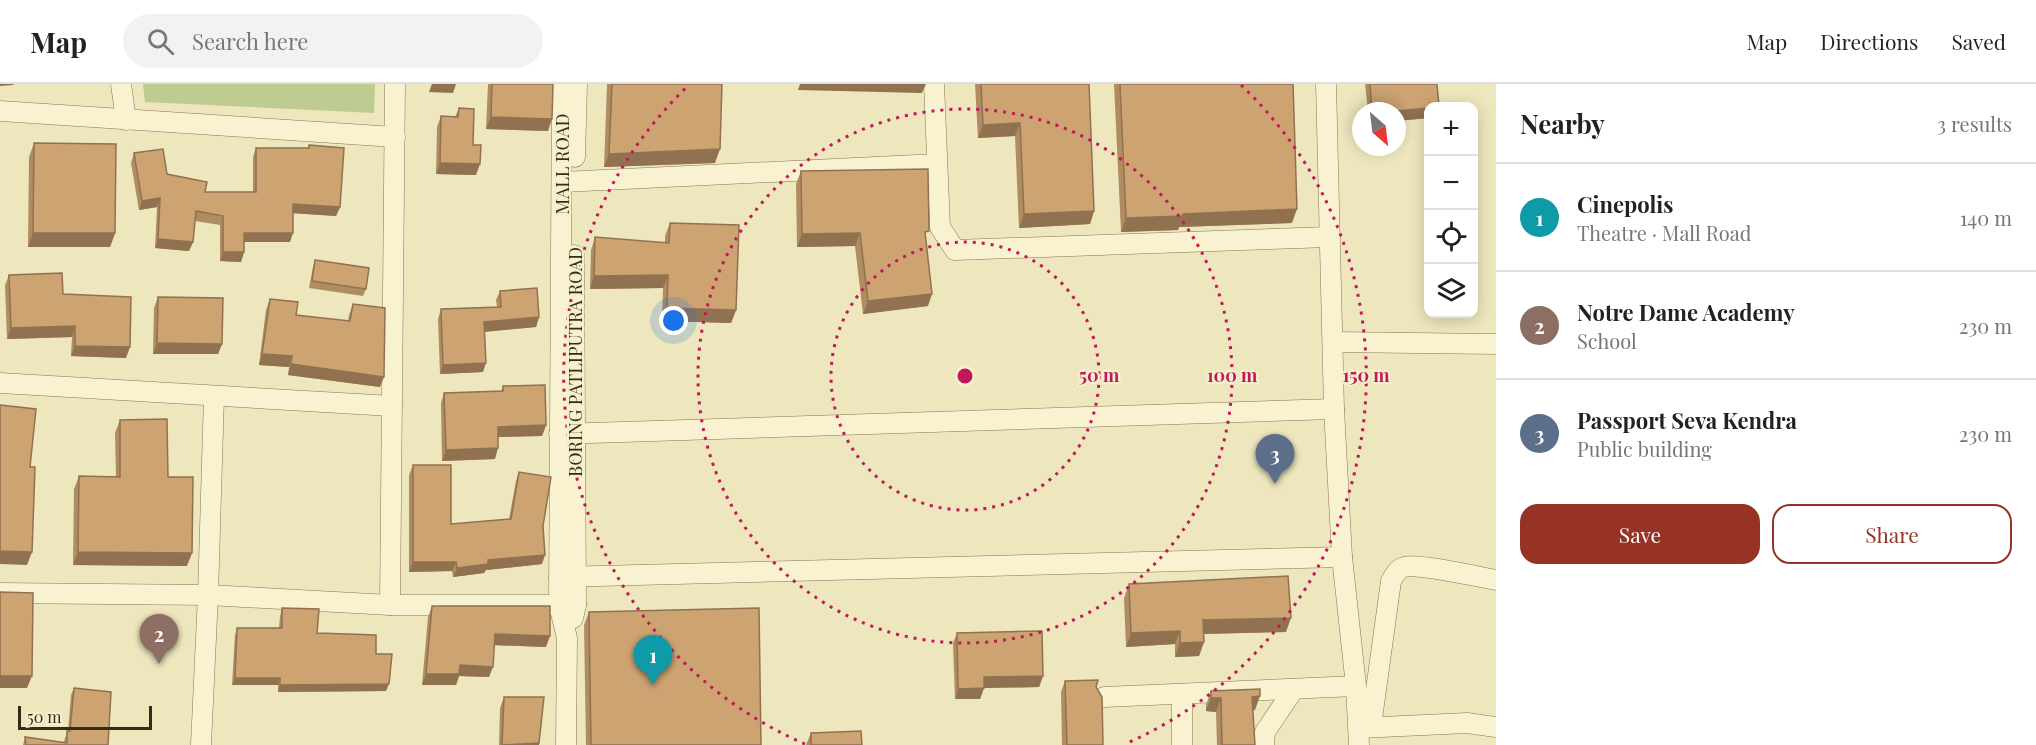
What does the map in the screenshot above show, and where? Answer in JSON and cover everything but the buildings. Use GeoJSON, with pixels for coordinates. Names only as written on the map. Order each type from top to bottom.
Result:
{"type":"FeatureCollection","features":[{"type":"Feature","properties":{"kind":"street"},"geometry":{"type":"LineString","coordinates":[[121,84],[126,120]]}},
{"type":"Feature","properties":{"kind":"street"},"geometry":{"type":"LineString","coordinates":[[390,605],[395,84]]}},
{"type":"Feature","properties":{"kind":"street","name":"MALL ROAD"},"geometry":{"type":"LineString","coordinates":[[562,84],[568,182],[566,745]]}},
{"type":"Feature","properties":{"kind":"street"},"geometry":{"type":"LineString","coordinates":[[577,84],[568,182],[937,164]]}},
{"type":"Feature","properties":{"kind":"street"},"geometry":{"type":"LineString","coordinates":[[934,84],[940,227],[955,250],[1330,237]]}},
{"type":"Feature","properties":{"kind":"street"},"geometry":{"type":"LineString","coordinates":[[1326,84],[1334,409],[1342,557],[1363,733]]}},
{"type":"Feature","properties":{"kind":"street"},"geometry":{"type":"LineString","coordinates":[[0,111],[395,137]]}},
{"type":"Feature","properties":{"kind":"street"},"geometry":{"type":"LineString","coordinates":[[1333,342],[1496,344]]}},
{"type":"Feature","properties":{"kind":"street"},"geometry":{"type":"LineString","coordinates":[[0,383],[392,406]]}},
{"type":"Feature","properties":{"kind":"street"},"geometry":{"type":"LineString","coordinates":[[201,745],[214,396]]}},
{"type":"Feature","properties":{"kind":"street"},"geometry":{"type":"LineString","coordinates":[[567,434],[1334,409]]}},
{"type":"Feature","properties":{"kind":"street"},"geometry":{"type":"LineString","coordinates":[[567,577],[1342,557]]}},
{"type":"Feature","properties":{"kind":"street"},"geometry":{"type":"LineString","coordinates":[[1363,733],[1391,581],[1397,571],[1405,567],[1419,567],[1496,580]]}},
{"type":"Feature","properties":{"kind":"street"},"geometry":{"type":"LineString","coordinates":[[0,593],[208,595],[390,605],[568,605]]}},
{"type":"Feature","properties":{"kind":"street"},"geometry":{"type":"LineString","coordinates":[[1104,697],[1356,686]]}},
{"type":"Feature","properties":{"kind":"street"},"geometry":{"type":"LineString","coordinates":[[1263,745],[1265,732],[1294,689]]}},
{"type":"Feature","properties":{"kind":"street"},"geometry":{"type":"LineString","coordinates":[[1182,694],[1182,745]]}},
{"type":"Feature","properties":{"kind":"street"},"geometry":{"type":"LineString","coordinates":[[1363,733],[1467,723],[1496,728]]}},
{"type":"Feature","properties":{"kind":"green space"},"geometry":{"type":"Polygon","coordinates":[[[143,84],[375,84],[374,113],[145,102],[143,84]]]}},
{"type":"Feature","properties":{"kind":"place","name":"Passport Seva Kendra"},"geometry":{"type":"Point","coordinates":[1275,484]}},
{"type":"Feature","properties":{"kind":"place","name":"Notre Dame Academy"},"geometry":{"type":"Point","coordinates":[159,664]}},
{"type":"Feature","properties":{"kind":"place","name":"Cinepolis"},"geometry":{"type":"Point","coordinates":[653,685]}}]}
